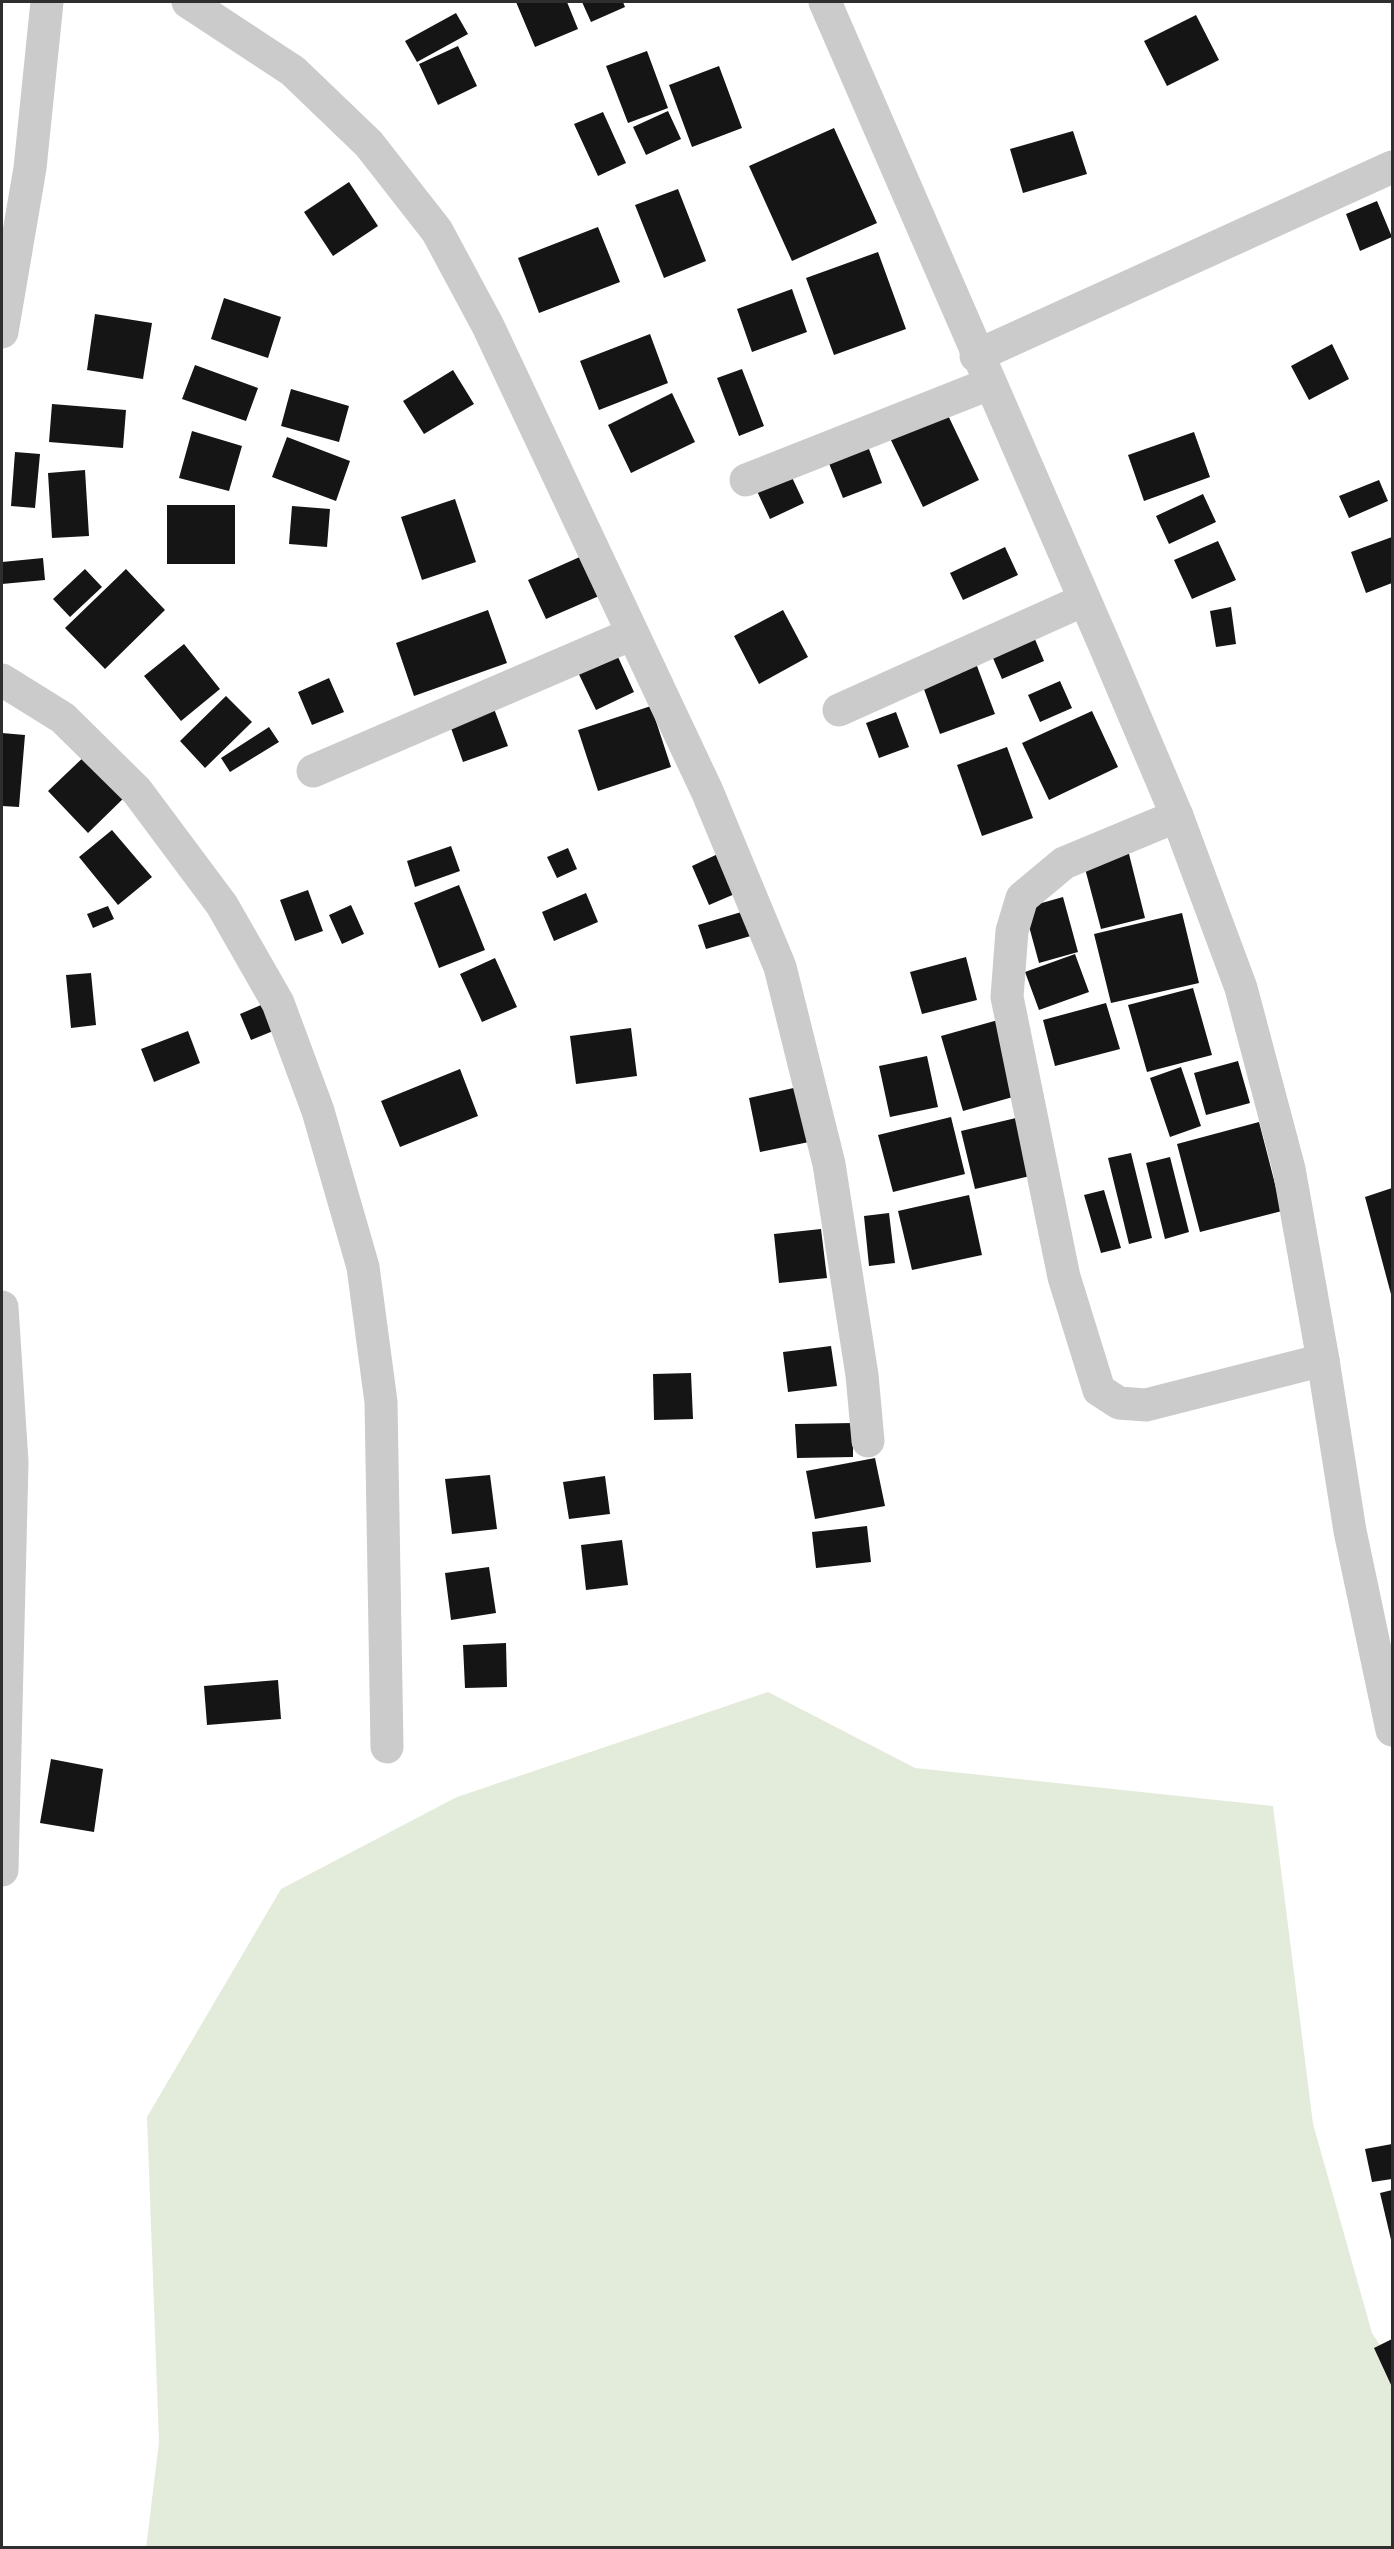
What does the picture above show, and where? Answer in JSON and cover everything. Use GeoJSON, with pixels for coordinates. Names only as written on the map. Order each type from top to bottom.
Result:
{"type":"FeatureCollection","features":[{"type":"Feature","properties":{"kind":"street"},"geometry":{"type":"LineString","coordinates":[[2,332],[30,168],[47,2]]}},
{"type":"Feature","properties":{"kind":"street"},"geometry":{"type":"LineString","coordinates":[[188,2],[293,71],[369,144],[437,231],[488,326],[707,791],[780,967],[829,1164],[862,1375],[868,1441]]}},
{"type":"Feature","properties":{"kind":"street"},"geometry":{"type":"LineString","coordinates":[[825,2],[1177,816],[1241,988],[1289,1169],[1350,1531],[1392,1730]]}},
{"type":"Feature","properties":{"kind":"street"},"geometry":{"type":"LineString","coordinates":[[746,480],[983,370],[1392,167]]}},
{"type":"Feature","properties":{"kind":"street"},"geometry":{"type":"LineString","coordinates":[[839,710],[1084,600]]}},
{"type":"Feature","properties":{"kind":"street"},"geometry":{"type":"LineString","coordinates":[[313,771],[632,634]]}},
{"type":"Feature","properties":{"kind":"street"},"geometry":{"type":"LineString","coordinates":[[2,680],[63,718],[137,791],[222,905],[278,1003],[318,1111],[363,1267],[381,1402],[387,1747]]}},
{"type":"Feature","properties":{"kind":"street"},"geometry":{"type":"LineString","coordinates":[[1177,816],[1064,863],[1022,898],[1012,931],[1007,997],[1064,1277],[1099,1390],[1119,1403],[1146,1405],[1323,1360]]}},
{"type":"Feature","properties":{"kind":"street"},"geometry":{"type":"LineString","coordinates":[[2,1307],[7,1463],[2,1870]]}},
{"type":"Feature","properties":{"kind":"green space"},"geometry":{"type":"Polygon","coordinates":[[[768,1692],[915,1768],[1273,1806],[1313,2124],[1372,2333],[1392,2363],[1392,2547],[146,2548],[159,2442],[147,2117],[281,1889],[457,1797],[768,1692]]]}},
{"type":"Feature","properties":{"kind":"building"},"geometry":{"type":"Polygon","coordinates":[[[516,2],[567,2],[578,29],[535,47],[516,2]]]}},
{"type":"Feature","properties":{"kind":"building"},"geometry":{"type":"Polygon","coordinates":[[[582,2],[623,2],[625,7],[591,22],[582,2]]]}},
{"type":"Feature","properties":{"kind":"building"},"geometry":{"type":"Polygon","coordinates":[[[456,13],[468,34],[417,62],[405,41],[456,13]]]}},
{"type":"Feature","properties":{"kind":"building"},"geometry":{"type":"Polygon","coordinates":[[[1196,15],[1219,60],[1167,86],[1144,41],[1196,15]]]}},
{"type":"Feature","properties":{"kind":"building"},"geometry":{"type":"Polygon","coordinates":[[[458,46],[477,86],[438,105],[419,64],[458,46]]]}},
{"type":"Feature","properties":{"kind":"building"},"geometry":{"type":"Polygon","coordinates":[[[647,51],[668,108],[628,123],[606,66],[647,51]]]}},
{"type":"Feature","properties":{"kind":"building"},"geometry":{"type":"Polygon","coordinates":[[[719,66],[742,128],[692,147],[669,85],[719,66]]]}},
{"type":"Feature","properties":{"kind":"building"},"geometry":{"type":"Polygon","coordinates":[[[668,111],[681,139],[646,155],[633,127],[668,111]]]}},
{"type":"Feature","properties":{"kind":"building"},"geometry":{"type":"Polygon","coordinates":[[[603,112],[626,163],[598,176],[574,124],[603,112]]]}},
{"type":"Feature","properties":{"kind":"building"},"geometry":{"type":"Polygon","coordinates":[[[834,128],[877,223],[792,261],[749,166],[834,128]]]}},
{"type":"Feature","properties":{"kind":"building"},"geometry":{"type":"Polygon","coordinates":[[[1073,131],[1087,174],[1023,193],[1010,149],[1073,131]]]}},
{"type":"Feature","properties":{"kind":"building"},"geometry":{"type":"Polygon","coordinates":[[[349,182],[378,226],[333,256],[304,212],[349,182]]]}},
{"type":"Feature","properties":{"kind":"building"},"geometry":{"type":"Polygon","coordinates":[[[678,189],[706,261],[664,278],[635,205],[678,189]]]}},
{"type":"Feature","properties":{"kind":"building"},"geometry":{"type":"Polygon","coordinates":[[[1377,201],[1392,237],[1360,251],[1346,214],[1377,201]]]}},
{"type":"Feature","properties":{"kind":"building"},"geometry":{"type":"Polygon","coordinates":[[[598,227],[620,282],[539,313],[518,258],[598,227]]]}},
{"type":"Feature","properties":{"kind":"building"},"geometry":{"type":"Polygon","coordinates":[[[878,252],[906,329],[834,355],[806,278],[878,252]]]}},
{"type":"Feature","properties":{"kind":"building"},"geometry":{"type":"Polygon","coordinates":[[[792,289],[807,332],[752,352],[737,309],[792,289]]]}},
{"type":"Feature","properties":{"kind":"building"},"geometry":{"type":"Polygon","coordinates":[[[224,298],[281,317],[268,358],[211,339],[224,298]]]}},
{"type":"Feature","properties":{"kind":"building"},"geometry":{"type":"Polygon","coordinates":[[[95,314],[152,323],[143,379],[87,370],[95,314]]]}},
{"type":"Feature","properties":{"kind":"building"},"geometry":{"type":"Polygon","coordinates":[[[650,334],[668,383],[599,410],[580,361],[650,334]]]}},
{"type":"Feature","properties":{"kind":"building"},"geometry":{"type":"Polygon","coordinates":[[[1332,344],[1349,379],[1309,400],[1291,366],[1332,344]]]}},
{"type":"Feature","properties":{"kind":"building"},"geometry":{"type":"Polygon","coordinates":[[[195,365],[258,388],[246,421],[182,399],[195,365]]]}},
{"type":"Feature","properties":{"kind":"building"},"geometry":{"type":"Polygon","coordinates":[[[742,369],[764,426],[739,436],[717,378],[742,369]]]}},
{"type":"Feature","properties":{"kind":"building"},"geometry":{"type":"Polygon","coordinates":[[[453,370],[474,404],[424,434],[403,401],[453,370]]]}},
{"type":"Feature","properties":{"kind":"building"},"geometry":{"type":"Polygon","coordinates":[[[291,389],[349,406],[339,442],[281,426],[291,389]]]}},
{"type":"Feature","properties":{"kind":"building"},"geometry":{"type":"Polygon","coordinates":[[[672,393],[695,442],[631,473],[608,425],[672,393]]]}},
{"type":"Feature","properties":{"kind":"building"},"geometry":{"type":"Polygon","coordinates":[[[52,404],[126,410],[123,448],[49,442],[52,404]]]}},
{"type":"Feature","properties":{"kind":"building"},"geometry":{"type":"Polygon","coordinates":[[[945,409],[979,480],[923,507],[889,436],[945,409]]]}},
{"type":"Feature","properties":{"kind":"building"},"geometry":{"type":"Polygon","coordinates":[[[192,431],[242,446],[229,491],[179,478],[192,431]]]}},
{"type":"Feature","properties":{"kind":"building"},"geometry":{"type":"Polygon","coordinates":[[[1194,432],[1210,477],[1144,501],[1128,455],[1194,432]]]}},
{"type":"Feature","properties":{"kind":"building"},"geometry":{"type":"Polygon","coordinates":[[[864,436],[882,483],[843,498],[824,451],[864,436]]]}},
{"type":"Feature","properties":{"kind":"building"},"geometry":{"type":"Polygon","coordinates":[[[287,437],[350,461],[336,501],[272,477],[287,437]]]}},
{"type":"Feature","properties":{"kind":"building"},"geometry":{"type":"Polygon","coordinates":[[[15,452],[40,454],[35,508],[11,506],[15,452]]]}},
{"type":"Feature","properties":{"kind":"building"},"geometry":{"type":"Polygon","coordinates":[[[85,470],[89,536],[52,538],[48,473],[85,470]]]}},
{"type":"Feature","properties":{"kind":"building"},"geometry":{"type":"Polygon","coordinates":[[[789,471],[804,503],[770,519],[755,487],[789,471]]]}},
{"type":"Feature","properties":{"kind":"building"},"geometry":{"type":"Polygon","coordinates":[[[1379,480],[1388,501],[1349,518],[1339,496],[1379,480]]]}},
{"type":"Feature","properties":{"kind":"building"},"geometry":{"type":"Polygon","coordinates":[[[1203,494],[1216,522],[1169,544],[1156,516],[1203,494]]]}},
{"type":"Feature","properties":{"kind":"building"},"geometry":{"type":"Polygon","coordinates":[[[455,499],[476,562],[422,580],[401,517],[455,499]]]}},
{"type":"Feature","properties":{"kind":"building"},"geometry":{"type":"Polygon","coordinates":[[[167,505],[235,505],[235,564],[167,564],[167,505]]]}},
{"type":"Feature","properties":{"kind":"building"},"geometry":{"type":"Polygon","coordinates":[[[292,506],[330,509],[327,547],[289,544],[292,506]]]}},
{"type":"Feature","properties":{"kind":"building"},"geometry":{"type":"Polygon","coordinates":[[[1392,537],[1392,583],[1366,593],[1351,552],[1392,537]]]}},
{"type":"Feature","properties":{"kind":"building"},"geometry":{"type":"Polygon","coordinates":[[[1218,541],[1236,580],[1192,599],[1174,560],[1218,541]]]}},
{"type":"Feature","properties":{"kind":"building"},"geometry":{"type":"Polygon","coordinates":[[[1005,547],[1018,575],[963,600],[950,573],[1005,547]]]}},
{"type":"Feature","properties":{"kind":"building"},"geometry":{"type":"Polygon","coordinates":[[[582,556],[599,596],[546,619],[528,580],[582,556]]]}},
{"type":"Feature","properties":{"kind":"building"},"geometry":{"type":"Polygon","coordinates":[[[43,558],[45,580],[2,584],[2,562],[43,558]]]}},
{"type":"Feature","properties":{"kind":"building"},"geometry":{"type":"Polygon","coordinates":[[[85,569],[102,587],[70,617],[53,599],[85,569]]]}},
{"type":"Feature","properties":{"kind":"building"},"geometry":{"type":"Polygon","coordinates":[[[126,569],[165,610],[105,669],[65,628],[126,569]]]}},
{"type":"Feature","properties":{"kind":"building"},"geometry":{"type":"Polygon","coordinates":[[[1231,607],[1236,644],[1216,647],[1210,611],[1231,607]]]}},
{"type":"Feature","properties":{"kind":"building"},"geometry":{"type":"Polygon","coordinates":[[[488,610],[507,663],[414,696],[396,643],[488,610]]]}},
{"type":"Feature","properties":{"kind":"building"},"geometry":{"type":"Polygon","coordinates":[[[783,610],[808,657],[759,684],[734,636],[783,610]]]}},
{"type":"Feature","properties":{"kind":"building"},"geometry":{"type":"Polygon","coordinates":[[[1032,632],[1044,661],[1002,679],[989,649],[1032,632]]]}},
{"type":"Feature","properties":{"kind":"building"},"geometry":{"type":"Polygon","coordinates":[[[184,644],[220,689],[181,721],[144,676],[184,644]]]}},
{"type":"Feature","properties":{"kind":"building"},"geometry":{"type":"Polygon","coordinates":[[[613,646],[634,692],[596,710],[574,664],[613,646]]]}},
{"type":"Feature","properties":{"kind":"building"},"geometry":{"type":"Polygon","coordinates":[[[974,658],[995,714],[940,734],[920,678],[974,658]]]}},
{"type":"Feature","properties":{"kind":"building"},"geometry":{"type":"Polygon","coordinates":[[[329,678],[344,712],[312,725],[298,692],[329,678]]]}},
{"type":"Feature","properties":{"kind":"building"},"geometry":{"type":"Polygon","coordinates":[[[1060,681],[1072,708],[1040,722],[1028,695],[1060,681]]]}},
{"type":"Feature","properties":{"kind":"building"},"geometry":{"type":"Polygon","coordinates":[[[226,696],[252,722],[205,768],[180,741],[226,696]]]}},
{"type":"Feature","properties":{"kind":"building"},"geometry":{"type":"Polygon","coordinates":[[[490,698],[508,746],[463,762],[446,714],[490,698]]]}},
{"type":"Feature","properties":{"kind":"building"},"geometry":{"type":"Polygon","coordinates":[[[651,706],[671,767],[598,791],[578,730],[651,706]]]}},
{"type":"Feature","properties":{"kind":"building"},"geometry":{"type":"Polygon","coordinates":[[[1092,711],[1118,767],[1049,800],[1022,743],[1092,711]]]}},
{"type":"Feature","properties":{"kind":"building"},"geometry":{"type":"Polygon","coordinates":[[[896,712],[909,747],[879,758],[866,723],[896,712]]]}},
{"type":"Feature","properties":{"kind":"building"},"geometry":{"type":"Polygon","coordinates":[[[269,727],[279,742],[230,772],[221,758],[269,727]]]}},
{"type":"Feature","properties":{"kind":"building"},"geometry":{"type":"Polygon","coordinates":[[[2,733],[25,735],[19,807],[2,806],[2,733]]]}},
{"type":"Feature","properties":{"kind":"building"},"geometry":{"type":"Polygon","coordinates":[[[1007,747],[1033,818],[982,836],[957,765],[1007,747]]]}},
{"type":"Feature","properties":{"kind":"building"},"geometry":{"type":"Polygon","coordinates":[[[90,751],[130,792],[88,833],[48,791],[90,751]]]}},
{"type":"Feature","properties":{"kind":"building"},"geometry":{"type":"Polygon","coordinates":[[[112,830],[152,877],[118,905],[79,857],[112,830]]]}},
{"type":"Feature","properties":{"kind":"building"},"geometry":{"type":"Polygon","coordinates":[[[451,846],[460,871],[415,887],[407,861],[451,846]]]}},
{"type":"Feature","properties":{"kind":"building"},"geometry":{"type":"Polygon","coordinates":[[[568,848],[577,869],[557,878],[547,857],[568,848]]]}},
{"type":"Feature","properties":{"kind":"building"},"geometry":{"type":"Polygon","coordinates":[[[1128,850],[1145,918],[1101,929],[1083,861],[1128,850]]]}},
{"type":"Feature","properties":{"kind":"building"},"geometry":{"type":"Polygon","coordinates":[[[720,853],[737,893],[709,905],[692,866],[720,853]]]}},
{"type":"Feature","properties":{"kind":"building"},"geometry":{"type":"Polygon","coordinates":[[[459,885],[485,950],[439,968],[414,903],[459,885]]]}},
{"type":"Feature","properties":{"kind":"building"},"geometry":{"type":"Polygon","coordinates":[[[308,890],[323,931],[295,941],[280,900],[308,890]]]}},
{"type":"Feature","properties":{"kind":"building"},"geometry":{"type":"Polygon","coordinates":[[[586,893],[598,922],[554,941],[542,912],[586,893]]]}},
{"type":"Feature","properties":{"kind":"building"},"geometry":{"type":"Polygon","coordinates":[[[1063,897],[1078,952],[1039,963],[1024,908],[1063,897]]]}},
{"type":"Feature","properties":{"kind":"building"},"geometry":{"type":"Polygon","coordinates":[[[351,905],[364,934],[342,944],[329,915],[351,905]]]}},
{"type":"Feature","properties":{"kind":"building"},"geometry":{"type":"Polygon","coordinates":[[[108,906],[114,919],[93,928],[87,914],[108,906]]]}},
{"type":"Feature","properties":{"kind":"building"},"geometry":{"type":"Polygon","coordinates":[[[748,910],[754,935],[706,949],[698,925],[748,910]]]}},
{"type":"Feature","properties":{"kind":"building"},"geometry":{"type":"Polygon","coordinates":[[[1182,913],[1199,983],[1111,1003],[1094,934],[1182,913]]]}},
{"type":"Feature","properties":{"kind":"building"},"geometry":{"type":"Polygon","coordinates":[[[1075,954],[1089,992],[1039,1010],[1025,972],[1075,954]]]}},
{"type":"Feature","properties":{"kind":"building"},"geometry":{"type":"Polygon","coordinates":[[[966,957],[977,1000],[922,1014],[910,972],[966,957]]]}},
{"type":"Feature","properties":{"kind":"building"},"geometry":{"type":"Polygon","coordinates":[[[495,958],[517,1007],[482,1022],[460,974],[495,958]]]}},
{"type":"Feature","properties":{"kind":"building"},"geometry":{"type":"Polygon","coordinates":[[[91,973],[96,1025],[71,1028],[66,975],[91,973]]]}},
{"type":"Feature","properties":{"kind":"building"},"geometry":{"type":"Polygon","coordinates":[[[1193,988],[1212,1055],[1147,1072],[1128,1005],[1193,988]]]}},
{"type":"Feature","properties":{"kind":"building"},"geometry":{"type":"Polygon","coordinates":[[[268,1002],[278,1029],[251,1040],[240,1014],[268,1002]]]}},
{"type":"Feature","properties":{"kind":"building"},"geometry":{"type":"Polygon","coordinates":[[[1106,1003],[1120,1049],[1055,1066],[1043,1020],[1106,1003]]]}},
{"type":"Feature","properties":{"kind":"building"},"geometry":{"type":"Polygon","coordinates":[[[998,1020],[1020,1095],[963,1111],[941,1036],[998,1020]]]}},
{"type":"Feature","properties":{"kind":"building"},"geometry":{"type":"Polygon","coordinates":[[[631,1028],[637,1076],[576,1084],[570,1036],[631,1028]]]}},
{"type":"Feature","properties":{"kind":"building"},"geometry":{"type":"Polygon","coordinates":[[[188,1031],[200,1063],[154,1082],[141,1049],[188,1031]]]}},
{"type":"Feature","properties":{"kind":"building"},"geometry":{"type":"Polygon","coordinates":[[[927,1056],[938,1107],[890,1117],[879,1066],[927,1056]]]}},
{"type":"Feature","properties":{"kind":"building"},"geometry":{"type":"Polygon","coordinates":[[[1238,1061],[1250,1103],[1206,1115],[1194,1073],[1238,1061]]]}},
{"type":"Feature","properties":{"kind":"building"},"geometry":{"type":"Polygon","coordinates":[[[1181,1067],[1201,1126],[1170,1137],[1150,1078],[1181,1067]]]}},
{"type":"Feature","properties":{"kind":"building"},"geometry":{"type":"Polygon","coordinates":[[[460,1069],[478,1116],[400,1147],[381,1101],[460,1069]]]}},
{"type":"Feature","properties":{"kind":"building"},"geometry":{"type":"Polygon","coordinates":[[[798,1087],[809,1142],[760,1152],[749,1098],[798,1087]]]}},
{"type":"Feature","properties":{"kind":"building"},"geometry":{"type":"Polygon","coordinates":[[[951,1117],[965,1174],[893,1192],[878,1135],[951,1117]]]}},
{"type":"Feature","properties":{"kind":"building"},"geometry":{"type":"Polygon","coordinates":[[[1016,1118],[1030,1176],[975,1189],[961,1131],[1016,1118]]]}},
{"type":"Feature","properties":{"kind":"building"},"geometry":{"type":"Polygon","coordinates":[[[1259,1122],[1282,1211],[1200,1232],[1177,1144],[1259,1122]]]}},
{"type":"Feature","properties":{"kind":"building"},"geometry":{"type":"Polygon","coordinates":[[[1131,1153],[1152,1238],[1129,1244],[1108,1158],[1131,1153]]]}},
{"type":"Feature","properties":{"kind":"building"},"geometry":{"type":"Polygon","coordinates":[[[1170,1157],[1189,1232],[1165,1239],[1146,1163],[1170,1157]]]}},
{"type":"Feature","properties":{"kind":"building"},"geometry":{"type":"Polygon","coordinates":[[[1392,1188],[1392,1298],[1365,1197],[1392,1188]]]}},
{"type":"Feature","properties":{"kind":"building"},"geometry":{"type":"Polygon","coordinates":[[[1104,1190],[1121,1248],[1101,1253],[1084,1195],[1104,1190]]]}},
{"type":"Feature","properties":{"kind":"building"},"geometry":{"type":"Polygon","coordinates":[[[969,1195],[982,1255],[912,1270],[898,1211],[969,1195]]]}},
{"type":"Feature","properties":{"kind":"building"},"geometry":{"type":"Polygon","coordinates":[[[889,1213],[895,1263],[869,1266],[864,1216],[889,1213]]]}},
{"type":"Feature","properties":{"kind":"building"},"geometry":{"type":"Polygon","coordinates":[[[821,1229],[827,1278],[779,1283],[774,1234],[821,1229]]]}},
{"type":"Feature","properties":{"kind":"building"},"geometry":{"type":"Polygon","coordinates":[[[831,1346],[837,1386],[788,1392],[783,1352],[831,1346]]]}},
{"type":"Feature","properties":{"kind":"building"},"geometry":{"type":"Polygon","coordinates":[[[691,1373],[693,1419],[654,1420],[653,1374],[691,1373]]]}},
{"type":"Feature","properties":{"kind":"building"},"geometry":{"type":"Polygon","coordinates":[[[853,1423],[853,1457],[797,1458],[795,1424],[853,1423]]]}},
{"type":"Feature","properties":{"kind":"building"},"geometry":{"type":"Polygon","coordinates":[[[875,1458],[885,1506],[815,1519],[806,1471],[875,1458]]]}},
{"type":"Feature","properties":{"kind":"building"},"geometry":{"type":"Polygon","coordinates":[[[490,1475],[497,1529],[452,1534],[445,1479],[490,1475]]]}},
{"type":"Feature","properties":{"kind":"building"},"geometry":{"type":"Polygon","coordinates":[[[605,1476],[610,1514],[569,1519],[563,1482],[605,1476]]]}},
{"type":"Feature","properties":{"kind":"building"},"geometry":{"type":"Polygon","coordinates":[[[867,1526],[871,1562],[816,1568],[812,1532],[867,1526]]]}},
{"type":"Feature","properties":{"kind":"building"},"geometry":{"type":"Polygon","coordinates":[[[622,1540],[628,1585],[586,1590],[581,1545],[622,1540]]]}},
{"type":"Feature","properties":{"kind":"building"},"geometry":{"type":"Polygon","coordinates":[[[489,1567],[496,1613],[451,1620],[445,1573],[489,1567]]]}},
{"type":"Feature","properties":{"kind":"building"},"geometry":{"type":"Polygon","coordinates":[[[506,1643],[507,1687],[465,1688],[463,1645],[506,1643]]]}},
{"type":"Feature","properties":{"kind":"building"},"geometry":{"type":"Polygon","coordinates":[[[278,1680],[281,1719],[207,1725],[204,1686],[278,1680]]]}},
{"type":"Feature","properties":{"kind":"building"},"geometry":{"type":"Polygon","coordinates":[[[51,1759],[103,1769],[94,1832],[40,1823],[51,1759]]]}},
{"type":"Feature","properties":{"kind":"building"},"geometry":{"type":"Polygon","coordinates":[[[1392,2144],[1392,2179],[1372,2182],[1365,2149],[1392,2144]]]}},
{"type":"Feature","properties":{"kind":"building"},"geometry":{"type":"Polygon","coordinates":[[[1392,2190],[1392,2244],[1380,2193],[1392,2190]]]}},
{"type":"Feature","properties":{"kind":"building"},"geometry":{"type":"Polygon","coordinates":[[[1392,2339],[1392,2387],[1374,2348],[1392,2339]]]}}]}
